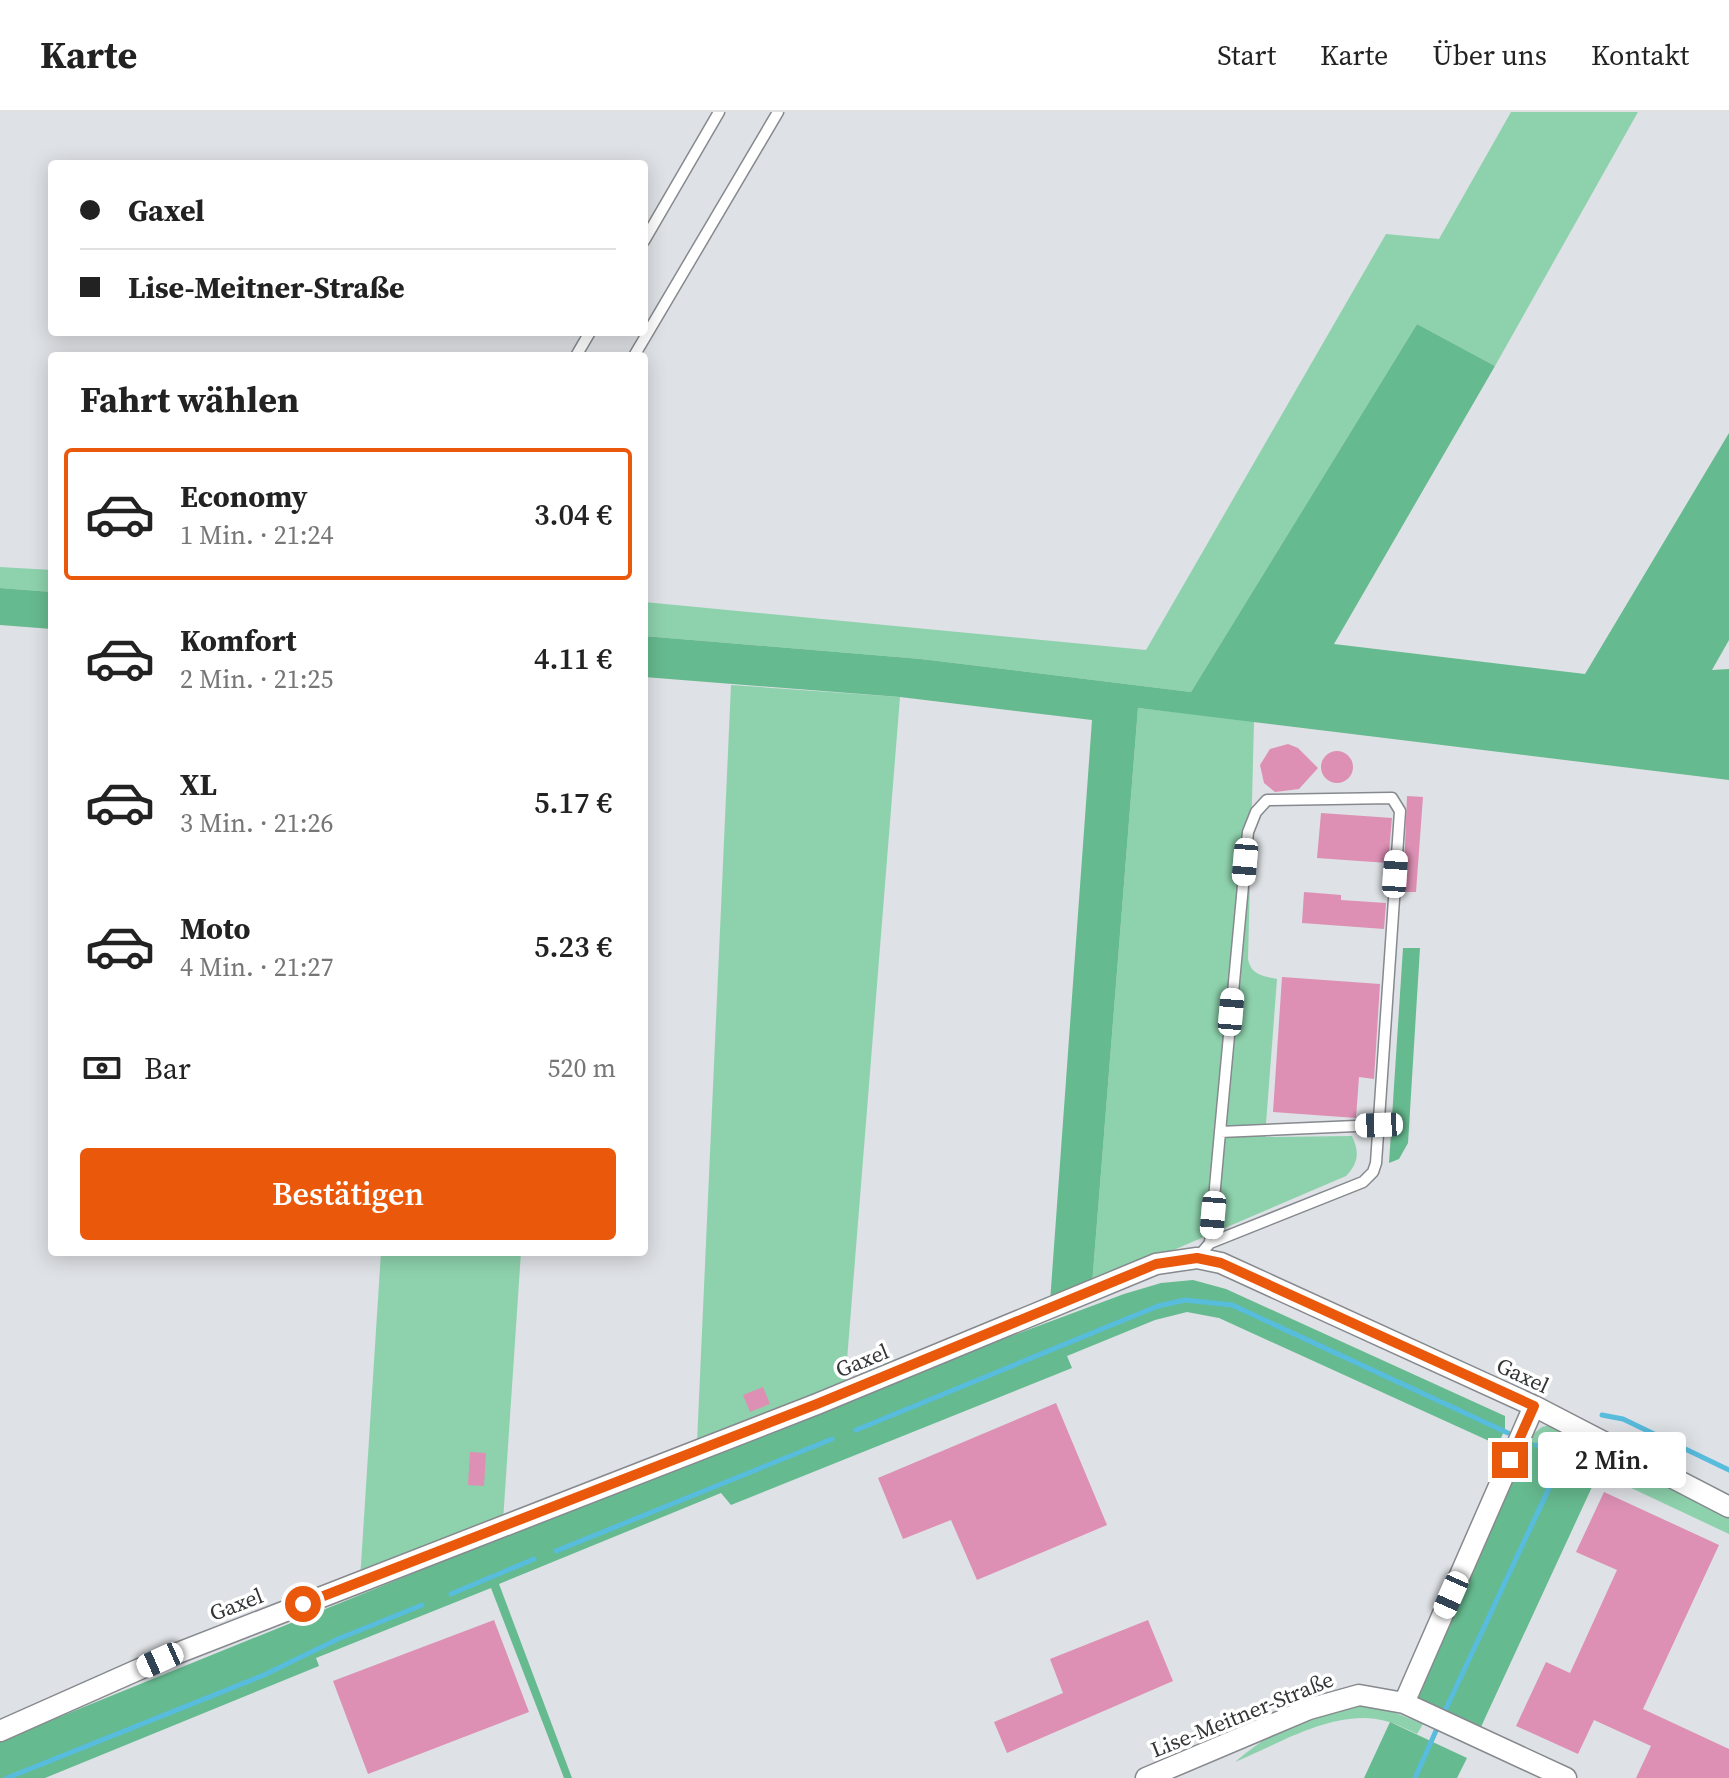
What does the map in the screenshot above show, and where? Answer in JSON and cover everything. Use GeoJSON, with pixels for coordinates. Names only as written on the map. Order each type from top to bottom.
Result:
{"type":"FeatureCollection","features":[{"type":"Feature","properties":{"kind":"street","name":"Gaxel"},"geometry":{"type":"LineString","coordinates":[[0,1731],[160,1660],[817,1404],[1156,1264],[1204,1250],[1221,1263],[1534,1406],[1729,1507]]}},
{"type":"Feature","properties":{"kind":"street"},"geometry":{"type":"LineString","coordinates":[[1404,1703],[1534,1406]]}},
{"type":"Feature","properties":{"kind":"street","name":"Lise-Meitner-Straße"},"geometry":{"type":"LineString","coordinates":[[1146,1778],[1333,1700],[1359,1695],[1404,1703],[1566,1778]]}},
{"type":"Feature","properties":{"kind":"lane"},"geometry":{"type":"LineString","coordinates":[[648,234],[719,112]]}},
{"type":"Feature","properties":{"kind":"lane"},"geometry":{"type":"LineString","coordinates":[[648,332],[778,112]]}},
{"type":"Feature","properties":{"kind":"lane"},"geometry":{"type":"LineString","coordinates":[[1392,798],[1400,811],[1379,1125],[1373,1172],[1363,1182],[1204,1250],[1220,1132],[1248,832],[1256,812],[1267,800],[1392,798]]}},
{"type":"Feature","properties":{"kind":"lane"},"geometry":{"type":"LineString","coordinates":[[1220,1132],[1379,1125]]}},
{"type":"Feature","properties":{"kind":"green space"},"geometry":{"type":"Polygon","coordinates":[[[1511,112],[1638,112],[1495,366],[1417,324],[1191,692],[921,659],[648,636],[648,602],[1146,650],[1386,234],[1439,239],[1511,112]]]}},
{"type":"Feature","properties":{"kind":"green space"},"geometry":{"type":"Polygon","coordinates":[[[1417,324],[1495,366],[1334,644],[1585,674],[1729,433],[1729,640],[1712,670],[1729,669],[1729,780],[1138,708],[1092,1285],[1050,1302],[1092,720],[900,697],[648,677],[648,636],[921,659],[1191,692],[1417,324]]]}},
{"type":"Feature","properties":{"kind":"green space"},"geometry":{"type":"Polygon","coordinates":[[[0,567],[48,570],[48,592],[0,588],[0,567]]]}},
{"type":"Feature","properties":{"kind":"green space"},"geometry":{"type":"Polygon","coordinates":[[[0,588],[48,592],[48,629],[0,625],[0,588]]]}},
{"type":"Feature","properties":{"kind":"green space"},"geometry":{"type":"Polygon","coordinates":[[[731,685],[900,697],[845,1385],[697,1443],[731,685]]]}},
{"type":"Feature","properties":{"kind":"green space"},"geometry":{"type":"Polygon","coordinates":[[[1138,708],[1254,721],[1248,959],[1255,972],[1277,979],[1265,1137],[1352,1136],[1356,1158],[1346,1176],[1092,1285],[1138,708]]]}},
{"type":"Feature","properties":{"kind":"green space"},"geometry":{"type":"Polygon","coordinates":[[[1403,948],[1420,948],[1408,1143],[1399,1159],[1389,1163],[1403,948]]]}},
{"type":"Feature","properties":{"kind":"green space"},"geometry":{"type":"Polygon","coordinates":[[[381,1256],[521,1256],[503,1521],[360,1580],[381,1256]]]}},
{"type":"Feature","properties":{"kind":"green space"},"geometry":{"type":"Polygon","coordinates":[[[1193,1280],[1226,1289],[1505,1416],[1505,1429],[1498,1445],[1219,1318],[1187,1312],[1155,1320],[1067,1356],[1072,1368],[731,1505],[721,1493],[499,1584],[572,1778],[564,1778],[491,1588],[316,1658],[319,1666],[45,1778],[0,1778],[0,1741],[835,1402],[1124,1294],[1161,1283],[1193,1280]]]}},
{"type":"Feature","properties":{"kind":"green space"},"geometry":{"type":"Polygon","coordinates":[[[1554,1424],[1729,1513],[1729,1534],[1527,1439],[1542,1427],[1554,1424]]]}},
{"type":"Feature","properties":{"kind":"green space"},"geometry":{"type":"Polygon","coordinates":[[[1527,1439],[1598,1474],[1480,1729],[1418,1699],[1527,1439]]]}},
{"type":"Feature","properties":{"kind":"green space"},"geometry":{"type":"Polygon","coordinates":[[[1359,1705],[1386,1709],[1423,1724],[1417,1734],[1393,1723],[1370,1718],[1330,1723],[1235,1762],[1264,1740],[1293,1725],[1359,1705]]]}},
{"type":"Feature","properties":{"kind":"green space"},"geometry":{"type":"Polygon","coordinates":[[[1390,1722],[1467,1758],[1457,1778],[1364,1778],[1390,1722]]]}},
{"type":"Feature","properties":{"kind":"building"},"geometry":{"type":"Polygon","coordinates":[[[1288,744],[1298,748],[1318,768],[1299,789],[1275,792],[1264,783],[1260,765],[1270,749],[1288,744]]]}},
{"type":"Feature","properties":{"kind":"building"},"geometry":{"type":"Polygon","coordinates":[[[1337,751],[1348,756],[1353,767],[1348,778],[1337,783],[1326,778],[1321,767],[1326,756],[1337,751]]]}},
{"type":"Feature","properties":{"kind":"building"},"geometry":{"type":"Polygon","coordinates":[[[1407,796],[1423,797],[1416,892],[1403,892],[1407,796]]]}},
{"type":"Feature","properties":{"kind":"building"},"geometry":{"type":"Polygon","coordinates":[[[1321,813],[1392,818],[1388,863],[1317,858],[1321,813]]]}},
{"type":"Feature","properties":{"kind":"building"},"geometry":{"type":"Polygon","coordinates":[[[1304,892],[1341,895],[1341,900],[1386,903],[1384,929],[1302,923],[1304,892]]]}},
{"type":"Feature","properties":{"kind":"building"},"geometry":{"type":"Polygon","coordinates":[[[1282,977],[1380,984],[1374,1079],[1359,1077],[1356,1118],[1273,1112],[1282,977]]]}},
{"type":"Feature","properties":{"kind":"building"},"geometry":{"type":"Polygon","coordinates":[[[763,1387],[770,1404],[750,1412],[743,1395],[763,1387]]]}},
{"type":"Feature","properties":{"kind":"building"},"geometry":{"type":"Polygon","coordinates":[[[1056,1403],[1107,1525],[977,1580],[951,1520],[903,1539],[878,1478],[1056,1403]]]}},
{"type":"Feature","properties":{"kind":"building"},"geometry":{"type":"Polygon","coordinates":[[[470,1452],[486,1453],[484,1486],[468,1485],[470,1452]]]}},
{"type":"Feature","properties":{"kind":"building"},"geometry":{"type":"Polygon","coordinates":[[[1604,1492],[1719,1545],[1643,1709],[1729,1749],[1729,1778],[1636,1778],[1651,1746],[1594,1720],[1578,1754],[1516,1726],[1546,1662],[1570,1673],[1617,1570],[1576,1552],[1604,1492]]]}},
{"type":"Feature","properties":{"kind":"building"},"geometry":{"type":"Polygon","coordinates":[[[494,1620],[529,1712],[368,1774],[333,1681],[494,1620]]]}},
{"type":"Feature","properties":{"kind":"building"},"geometry":{"type":"Polygon","coordinates":[[[1148,1620],[1173,1681],[1007,1753],[994,1722],[1063,1693],[1050,1659],[1148,1620]]]}},
{"type":"Feature","properties":{"kind":"waterway"},"geometry":{"type":"LineString","coordinates":[[856,1430],[1158,1306],[1185,1300],[1232,1305],[1508,1433]]}},
{"type":"Feature","properties":{"kind":"waterway"},"geometry":{"type":"LineString","coordinates":[[1602,1415],[1623,1419],[1729,1470]]}},
{"type":"Feature","properties":{"kind":"waterway"},"geometry":{"type":"LineString","coordinates":[[556,1551],[832,1439]]}},
{"type":"Feature","properties":{"kind":"waterway"},"geometry":{"type":"LineString","coordinates":[[1443,1715],[1571,1441]]}},
{"type":"Feature","properties":{"kind":"waterway"},"geometry":{"type":"LineString","coordinates":[[1536,1445],[1564,1455]]}},
{"type":"Feature","properties":{"kind":"waterway"},"geometry":{"type":"LineString","coordinates":[[451,1594],[534,1559]]}},
{"type":"Feature","properties":{"kind":"waterway"},"geometry":{"type":"LineString","coordinates":[[7,1778],[264,1675],[338,1639],[422,1605]]}},
{"type":"Feature","properties":{"kind":"waterway"},"geometry":{"type":"LineString","coordinates":[[1415,1778],[1439,1724]]}},
{"type":"Feature","properties":{"kind":"route"},"geometry":{"type":"LineString","coordinates":[[303,1604],[817,1404],[1156,1264],[1197,1258],[1221,1263],[1534,1406],[1510,1460]]}}]}
